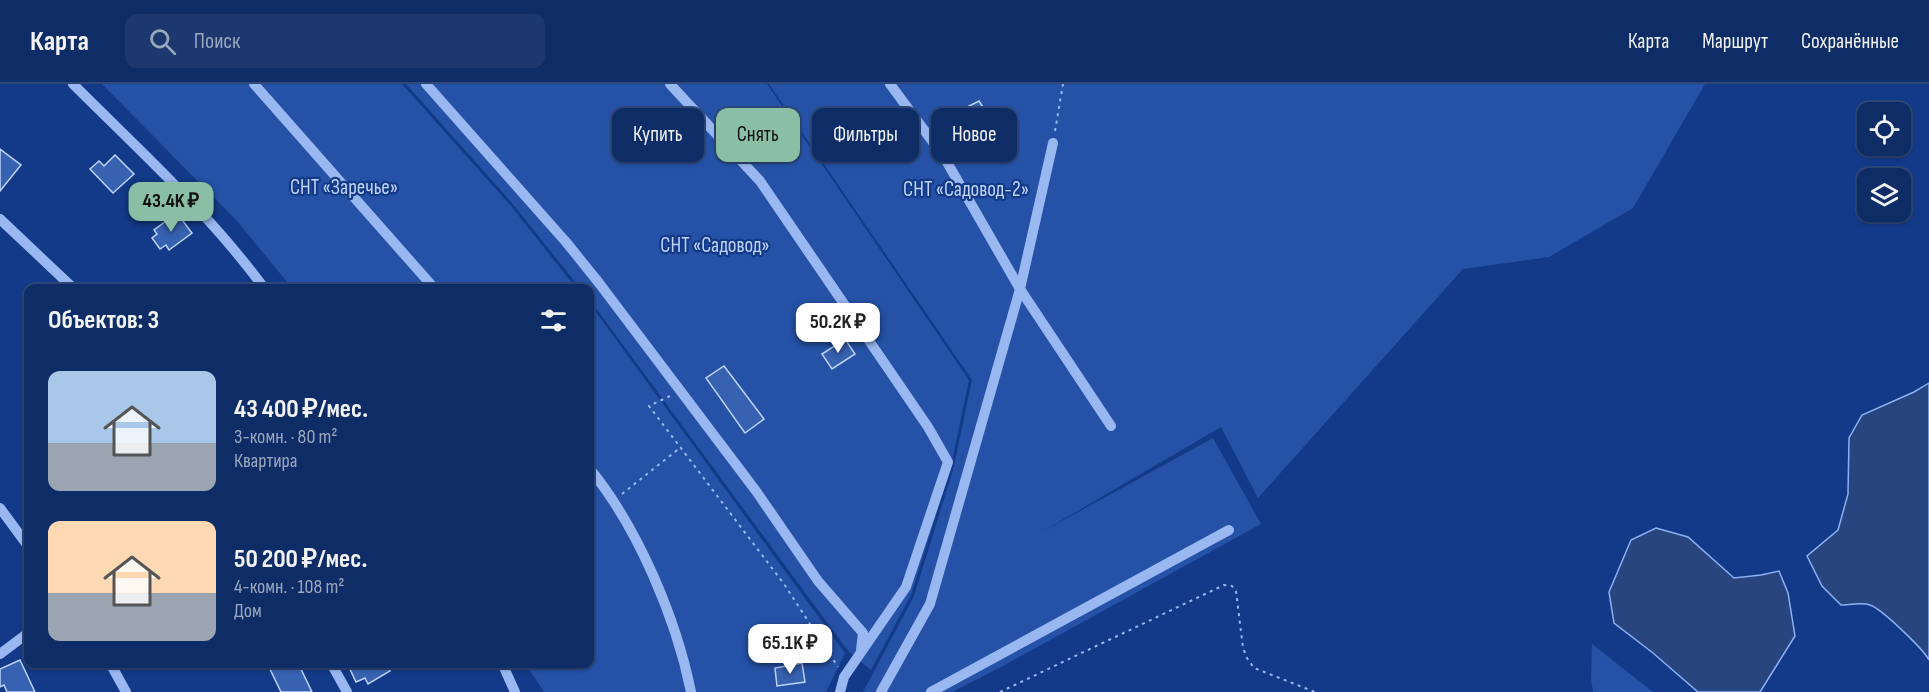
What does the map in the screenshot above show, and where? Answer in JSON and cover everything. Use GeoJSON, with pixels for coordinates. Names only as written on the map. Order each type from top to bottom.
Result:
{"type":"FeatureCollection","features":[{"type":"Feature","properties":{"kind":"street"},"geometry":{"type":"LineString","coordinates":[[73,84],[174,184],[242,258],[261,284]]}},
{"type":"Feature","properties":{"kind":"street"},"geometry":{"type":"LineString","coordinates":[[254,84],[430,284]]}},
{"type":"Feature","properties":{"kind":"street"},"geometry":{"type":"LineString","coordinates":[[426,84],[566,242],[680,392],[686,395],[818,581],[863,633],[860,655]]}},
{"type":"Feature","properties":{"kind":"street"},"geometry":{"type":"LineString","coordinates":[[670,84],[760,181],[928,427],[948,462],[906,587],[844,676],[840,692]]}},
{"type":"Feature","properties":{"kind":"street"},"geometry":{"type":"LineString","coordinates":[[890,84],[944,157],[1020,289],[1111,426]]}},
{"type":"Feature","properties":{"kind":"street"},"geometry":{"type":"LineString","coordinates":[[881,692],[930,604],[1020,289],[1053,143]]}},
{"type":"Feature","properties":{"kind":"street"},"geometry":{"type":"LineString","coordinates":[[0,219],[69,284]]}},
{"type":"Feature","properties":{"kind":"street"},"geometry":{"type":"LineString","coordinates":[[594,475],[634,536],[668,610],[691,692]]}},
{"type":"Feature","properties":{"kind":"street"},"geometry":{"type":"LineString","coordinates":[[0,508],[24,541]]}},
{"type":"Feature","properties":{"kind":"street"},"geometry":{"type":"LineString","coordinates":[[932,692],[1229,530]]}},
{"type":"Feature","properties":{"kind":"street"},"geometry":{"type":"LineString","coordinates":[[0,654],[24,636]]}},
{"type":"Feature","properties":{"kind":"street"},"geometry":{"type":"LineString","coordinates":[[113,668],[126,692]]}},
{"type":"Feature","properties":{"kind":"street"},"geometry":{"type":"LineString","coordinates":[[334,668],[347,692]]}},
{"type":"Feature","properties":{"kind":"street"},"geometry":{"type":"LineString","coordinates":[[504,668],[515,692]]}},
{"type":"Feature","properties":{"kind":"path"},"geometry":{"type":"LineString","coordinates":[[1053,143],[1063,84]]}},
{"type":"Feature","properties":{"kind":"path"},"geometry":{"type":"LineString","coordinates":[[680,392],[649,406],[784,584],[844,676]]}},
{"type":"Feature","properties":{"kind":"path"},"geometry":{"type":"LineString","coordinates":[[613,502],[681,447]]}},
{"type":"Feature","properties":{"kind":"path"},"geometry":{"type":"LineString","coordinates":[[1000,692],[1224,585],[1232,586],[1236,591],[1243,648],[1254,668],[1315,692]]}},
{"type":"Feature","properties":{"kind":"green space","name":"СНТ «Заречье»"},"geometry":{"type":"Polygon","coordinates":[[[102,84],[402,84],[511,206],[573,284],[289,284],[237,221],[102,84]]]}},
{"type":"Feature","properties":{"kind":"green space","name":"СНТ «Садовод»"},"geometry":{"type":"Polygon","coordinates":[[[406,84],[767,84],[783,108],[716,108],[716,162],[800,162],[800,132],[812,150],[812,162],[820,162],[969,380],[950,471],[911,595],[871,670],[848,651],[594,305],[594,284],[577,284],[512,203],[406,84]]]}},
{"type":"Feature","properties":{"kind":"green space","name":"СНТ «Садовод-2»"},"geometry":{"type":"Polygon","coordinates":[[[769,84],[1705,84],[1633,208],[1549,257],[1463,269],[1258,498],[1221,427],[1040,533],[1213,438],[1261,524],[952,692],[863,692],[914,596],[953,470],[972,380],[822,162],[919,162],[919,108],[812,108],[812,147],[800,129],[800,108],[785,108],[769,84]]]}},
{"type":"Feature","properties":{"kind":"green space"},"geometry":{"type":"Polygon","coordinates":[[[594,309],[845,653],[826,692],[544,692],[528,668],[594,668],[594,309]]]}},
{"type":"Feature","properties":{"kind":"green space"},"geometry":{"type":"Polygon","coordinates":[[[1592,644],[1653,692],[1593,692],[1592,644]]]}},
{"type":"Feature","properties":{"kind":"shaded area"},"geometry":{"type":"Polygon","coordinates":[[[1929,383],[1929,660],[1902,630],[1876,608],[1863,604],[1841,605],[1822,586],[1807,556],[1838,530],[1848,494],[1849,438],[1862,415],[1929,383]]]}},
{"type":"Feature","properties":{"kind":"shaded area"},"geometry":{"type":"Polygon","coordinates":[[[1656,528],[1688,537],[1734,578],[1779,571],[1788,593],[1795,636],[1760,692],[1698,692],[1614,623],[1609,592],[1631,540],[1656,528]]]}},
{"type":"Feature","properties":{"kind":"building"},"geometry":{"type":"Polygon","coordinates":[[[979,101],[984,108],[968,108],[979,101]]]}},
{"type":"Feature","properties":{"kind":"building"},"geometry":{"type":"Polygon","coordinates":[[[0,149],[21,165],[0,191],[0,149]]]}},
{"type":"Feature","properties":{"kind":"building"},"geometry":{"type":"Polygon","coordinates":[[[115,155],[134,174],[113,193],[90,169],[99,161],[104,166],[115,155]]]}},
{"type":"Feature","properties":{"kind":"building"},"geometry":{"type":"Polygon","coordinates":[[[177,213],[192,233],[169,250],[166,245],[160,249],[152,238],[157,234],[154,230],[177,213]]]}},
{"type":"Feature","properties":{"kind":"building"},"geometry":{"type":"Polygon","coordinates":[[[845,339],[855,354],[832,369],[822,354],[845,339]]]}},
{"type":"Feature","properties":{"kind":"building"},"geometry":{"type":"Polygon","coordinates":[[[724,366],[764,419],[745,433],[706,378],[724,366]]]}},
{"type":"Feature","properties":{"kind":"building"},"geometry":{"type":"Polygon","coordinates":[[[20,660],[35,692],[7,692],[4,685],[0,687],[0,669],[20,660]]]}},
{"type":"Feature","properties":{"kind":"building"},"geometry":{"type":"Polygon","coordinates":[[[802,663],[805,682],[777,686],[775,668],[802,663]]]}},
{"type":"Feature","properties":{"kind":"building"},"geometry":{"type":"Polygon","coordinates":[[[269,668],[300,668],[312,692],[281,692],[269,668]]]}},
{"type":"Feature","properties":{"kind":"building"},"geometry":{"type":"Polygon","coordinates":[[[349,668],[389,668],[390,671],[368,684],[365,678],[356,682],[349,668]]]}}]}
